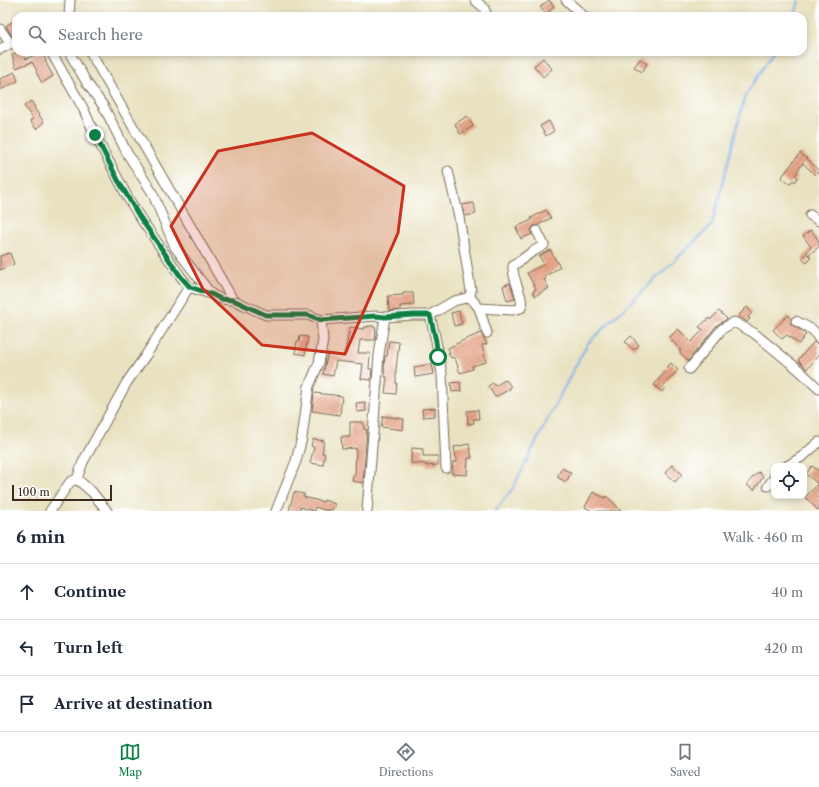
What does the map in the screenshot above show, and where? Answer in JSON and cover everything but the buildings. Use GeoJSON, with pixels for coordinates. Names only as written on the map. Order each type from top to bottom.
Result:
{"type":"FeatureCollection","features":[{"type":"Feature","properties":{"kind":"street"},"geometry":{"type":"LineString","coordinates":[[69,12],[70,0]]}},
{"type":"Feature","properties":{"kind":"street"},"geometry":{"type":"LineString","coordinates":[[475,0],[484,8],[486,12]]}},
{"type":"Feature","properties":{"kind":"street"},"geometry":{"type":"LineString","coordinates":[[566,0],[580,12]]}},
{"type":"Feature","properties":{"kind":"street"},"geometry":{"type":"LineString","coordinates":[[0,29],[12,41]]}},
{"type":"Feature","properties":{"kind":"street"},"geometry":{"type":"LineString","coordinates":[[0,49],[12,43]]}},
{"type":"Feature","properties":{"kind":"street"},"geometry":{"type":"LineString","coordinates":[[53,56],[83,108],[95,135],[132,204],[164,253],[190,287],[221,299],[233,300],[266,315],[308,315],[321,320],[376,316],[430,315],[454,301],[470,297]]}},
{"type":"Feature","properties":{"kind":"street"},"geometry":{"type":"LineString","coordinates":[[71,56],[87,83],[104,107],[127,152],[152,192],[175,247],[211,294]]}},
{"type":"Feature","properties":{"kind":"street"},"geometry":{"type":"LineString","coordinates":[[92,56],[233,300]]}},
{"type":"Feature","properties":{"kind":"street"},"geometry":{"type":"LineString","coordinates":[[448,171],[459,217],[470,297],[479,308],[486,333]]}},
{"type":"Feature","properties":{"kind":"street"},"geometry":{"type":"LineString","coordinates":[[810,215],[819,221]]}},
{"type":"Feature","properties":{"kind":"street"},"geometry":{"type":"LineString","coordinates":[[479,308],[513,310],[521,308],[522,301],[512,274],[513,266],[544,245],[537,231]]}},
{"type":"Feature","properties":{"kind":"street"},"geometry":{"type":"LineString","coordinates":[[50,511],[70,482],[78,478],[83,462],[127,382],[190,287]]}},
{"type":"Feature","properties":{"kind":"street"},"geometry":{"type":"LineString","coordinates":[[430,315],[442,374],[446,468]]}},
{"type":"Feature","properties":{"kind":"street"},"geometry":{"type":"LineString","coordinates":[[367,511],[380,355],[385,317]]}},
{"type":"Feature","properties":{"kind":"street"},"geometry":{"type":"LineString","coordinates":[[276,511],[296,461],[302,438],[309,386],[318,363],[323,340],[321,320]]}},
{"type":"Feature","properties":{"kind":"street"},"geometry":{"type":"LineString","coordinates":[[796,321],[813,330],[819,339]]}},
{"type":"Feature","properties":{"kind":"street"},"geometry":{"type":"LineString","coordinates":[[689,369],[722,330],[734,322],[754,333],[799,370],[819,390]]}},
{"type":"Feature","properties":{"kind":"street"},"geometry":{"type":"LineString","coordinates":[[792,463],[803,456],[819,442]]}},
{"type":"Feature","properties":{"kind":"street"},"geometry":{"type":"LineString","coordinates":[[78,478],[92,492],[107,511]]}},
{"type":"Feature","properties":{"kind":"street"},"geometry":{"type":"LineString","coordinates":[[768,486],[771,482]]}},
{"type":"Feature","properties":{"kind":"highlighted area"},"geometry":{"type":"Polygon","coordinates":[[[312,133],[404,186],[398,233],[345,354],[262,345],[203,289],[171,226],[218,151],[312,133]]]}},
{"type":"Feature","properties":{"kind":"waterway"},"geometry":{"type":"LineString","coordinates":[[796,12],[799,0]]}},
{"type":"Feature","properties":{"kind":"waterway"},"geometry":{"type":"LineString","coordinates":[[495,511],[513,488],[588,343],[712,225],[745,96],[770,56]]}},
{"type":"Feature","properties":{"kind":"route"},"geometry":{"type":"LineString","coordinates":[[95,135],[118,180],[139,216],[181,277],[190,287],[221,299],[233,300],[266,315],[308,315],[321,320],[376,316],[430,315],[438,357]]}}]}
